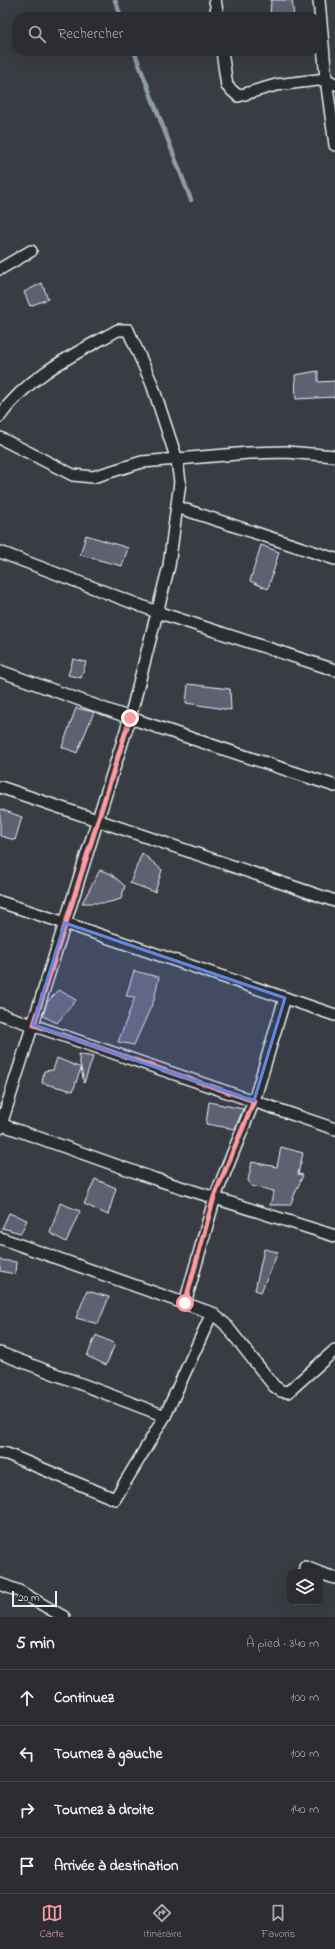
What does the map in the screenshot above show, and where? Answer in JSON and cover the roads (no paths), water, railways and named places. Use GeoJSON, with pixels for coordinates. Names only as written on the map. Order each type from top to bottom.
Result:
{"type":"FeatureCollection","features":[{"type":"Feature","properties":{"kind":"street"},"geometry":{"type":"LineString","coordinates":[[215,0],[217,12]]}},
{"type":"Feature","properties":{"kind":"street"},"geometry":{"type":"LineString","coordinates":[[319,0],[321,12]]}},
{"type":"Feature","properties":{"kind":"street"},"geometry":{"type":"LineString","coordinates":[[323,30],[330,82],[335,145]]}},
{"type":"Feature","properties":{"kind":"street"},"geometry":{"type":"LineString","coordinates":[[223,56],[226,86],[238,96],[276,84],[330,82]]}},
{"type":"Feature","properties":{"kind":"street"},"geometry":{"type":"LineString","coordinates":[[0,269],[31,251]]}},
{"type":"Feature","properties":{"kind":"street"},"geometry":{"type":"LineString","coordinates":[[0,416],[11,400],[51,368],[118,330],[128,330],[152,384],[177,460],[180,482],[168,566],[130,718],[34,1025],[0,1126],[155,1179],[335,1236]]}},
{"type":"Feature","properties":{"kind":"street"},"geometry":{"type":"LineString","coordinates":[[0,438],[73,475],[84,478],[93,477],[142,462],[286,452],[335,456]]}},
{"type":"Feature","properties":{"kind":"street"},"geometry":{"type":"LineString","coordinates":[[177,507],[335,559]]}},
{"type":"Feature","properties":{"kind":"street"},"geometry":{"type":"LineString","coordinates":[[0,552],[156,612],[335,670]]}},
{"type":"Feature","properties":{"kind":"street"},"geometry":{"type":"LineString","coordinates":[[0,671],[130,718],[335,786]]}},
{"type":"Feature","properties":{"kind":"street"},"geometry":{"type":"LineString","coordinates":[[0,787],[335,901]]}},
{"type":"Feature","properties":{"kind":"street"},"geometry":{"type":"LineString","coordinates":[[0,902],[335,1015]]}},
{"type":"Feature","properties":{"kind":"street"},"geometry":{"type":"LineString","coordinates":[[185,1303],[214,1197],[254,1101],[285,998]]}},
{"type":"Feature","properties":{"kind":"street"},"geometry":{"type":"LineString","coordinates":[[0,1014],[335,1129]]}},
{"type":"Feature","properties":{"kind":"street"},"geometry":{"type":"LineString","coordinates":[[0,1238],[212,1313],[225,1324],[274,1386],[281,1391],[288,1392],[335,1350]]}},
{"type":"Feature","properties":{"kind":"street"},"geometry":{"type":"LineString","coordinates":[[0,1453],[7,1454],[116,1499],[165,1416],[212,1313]]}},
{"type":"Feature","properties":{"kind":"street"},"geometry":{"type":"LineString","coordinates":[[0,1353],[165,1416]]}},
{"type":"Feature","properties":{"kind":"street"},"geometry":{"type":"LineString","coordinates":[[305,1567],[311,1569]]}},
{"type":"Feature","properties":{"kind":"street"},"geometry":{"type":"LineString","coordinates":[[323,1574],[335,1578]]}},
{"type":"Feature","properties":{"kind":"street"},"geometry":{"type":"LineString","coordinates":[[0,1584],[19,1592],[64,1617]]}},
{"type":"Feature","properties":{"kind":"waterway"},"geometry":{"type":"LineString","coordinates":[[115,0],[119,12]]}},
{"type":"Feature","properties":{"kind":"waterway"},"geometry":{"type":"LineString","coordinates":[[136,56],[191,200]]}}]}
